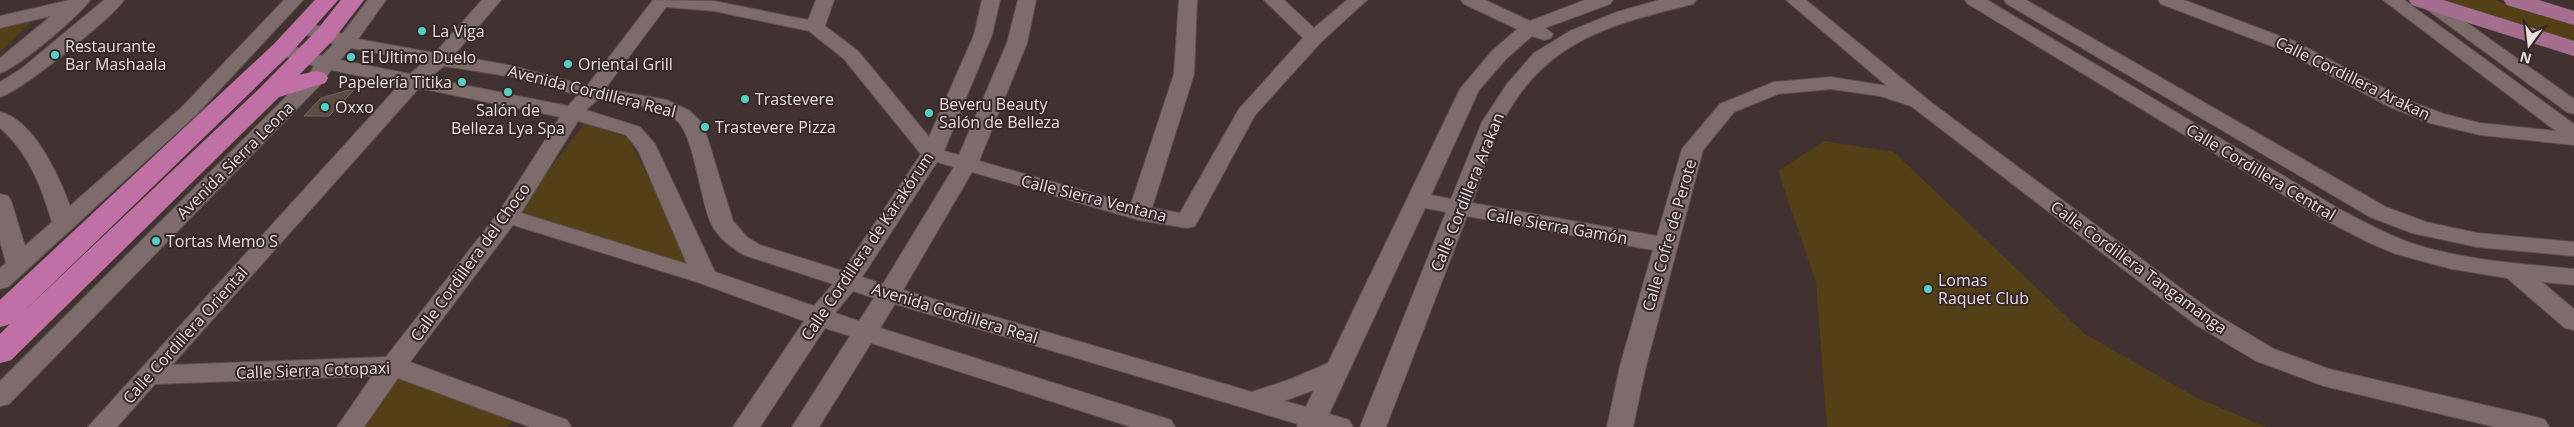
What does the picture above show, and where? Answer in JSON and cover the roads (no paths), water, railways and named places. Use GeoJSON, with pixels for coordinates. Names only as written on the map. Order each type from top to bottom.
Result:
{"type":"FeatureCollection","features":[{"type":"Feature","properties":{"kind":"highway","name":"Avenida Sierra Leona"},"geometry":{"type":"LineString","coordinates":[[0,317],[314,47],[327,0]]}},
{"type":"Feature","properties":{"kind":"highway"},"geometry":{"type":"LineString","coordinates":[[314,47],[337,0]]}},
{"type":"Feature","properties":{"kind":"highway","name":"Avenida Sierra Leona"},"geometry":{"type":"LineString","coordinates":[[0,352],[269,93],[314,47],[353,0]]}},
{"type":"Feature","properties":{"kind":"main road"},"geometry":{"type":"LineString","coordinates":[[2515,0],[2574,18]]}},
{"type":"Feature","properties":{"kind":"main road"},"geometry":{"type":"LineString","coordinates":[[2423,1],[2574,49]]}},
{"type":"Feature","properties":{"kind":"street"},"geometry":{"type":"LineString","coordinates":[[0,10],[37,0]]}},
{"type":"Feature","properties":{"kind":"street"},"geometry":{"type":"LineString","coordinates":[[0,91],[35,67],[115,0]]}},
{"type":"Feature","properties":{"kind":"street"},"geometry":{"type":"LineString","coordinates":[[0,281],[189,111],[294,0]]}},
{"type":"Feature","properties":{"kind":"street","name":"Avenida Sierra Leona"},"geometry":{"type":"LineString","coordinates":[[0,397],[314,47],[377,0]]}},
{"type":"Feature","properties":{"kind":"street","name":"Calle Cordillera Oriental"},"geometry":{"type":"LineString","coordinates":[[101,427],[415,80],[440,59],[492,0]]}},
{"type":"Feature","properties":{"kind":"street"},"geometry":{"type":"LineString","coordinates":[[662,0],[723,7],[815,27],[851,55],[932,154]]}},
{"type":"Feature","properties":{"kind":"street","name":"Calle Cordillera del Choco"},"geometry":{"type":"LineString","coordinates":[[350,427],[393,366],[508,216],[572,113],[592,93],[662,0]]}},
{"type":"Feature","properties":{"kind":"street"},"geometry":{"type":"LineString","coordinates":[[815,27],[825,0]]}},
{"type":"Feature","properties":{"kind":"street","name":"Calle Cordillera de Karakórum"},"geometry":{"type":"LineString","coordinates":[[746,427],[819,316],[848,281],[932,154],[983,35],[991,0]]}},
{"type":"Feature","properties":{"kind":"street"},"geometry":{"type":"LineString","coordinates":[[805,427],[889,294],[966,165],[1017,43],[1027,0]]}},
{"type":"Feature","properties":{"kind":"street"},"geometry":{"type":"LineString","coordinates":[[1139,213],[1184,74],[1188,0]]}},
{"type":"Feature","properties":{"kind":"street"},"geometry":{"type":"LineString","coordinates":[[1273,0],[1314,38]]}},
{"type":"Feature","properties":{"kind":"street","name":"Calle Sierra Ventana"},"geometry":{"type":"LineString","coordinates":[[932,154],[1139,213],[1187,221],[1246,113],[1314,38],[1358,0]]}},
{"type":"Feature","properties":{"kind":"street"},"geometry":{"type":"LineString","coordinates":[[1470,0],[1562,42]]}},
{"type":"Feature","properties":{"kind":"street"},"geometry":{"type":"LineString","coordinates":[[1312,423],[1470,89],[1487,67],[1532,28],[1584,6],[1604,0]]}},
{"type":"Feature","properties":{"kind":"street","name":"Calle Cordillera Arakan"},"geometry":{"type":"LineString","coordinates":[[1373,427],[1460,209],[1492,122],[1510,92],[1538,62],[1562,42],[1607,23],[1668,3],[1686,0]]}},
{"type":"Feature","properties":{"kind":"street","name":"Calle Cordillera Tangamanga"},"geometry":{"type":"LineString","coordinates":[[1795,0],[1925,107],[2205,319],[2265,355],[2324,377],[2536,427]]}},
{"type":"Feature","properties":{"kind":"street","name":"Calle Cordillera Central"},"geometry":{"type":"LineString","coordinates":[[1974,0],[2333,215],[2374,236],[2435,257],[2516,272],[2574,277]]}},
{"type":"Feature","properties":{"kind":"street","name":"Calle Cordillera Central"},"geometry":{"type":"LineString","coordinates":[[2013,0],[2378,212],[2420,228],[2477,240],[2574,249]]}},
{"type":"Feature","properties":{"kind":"street","name":"Calle Cordillera Arakan"},"geometry":{"type":"LineString","coordinates":[[2167,0],[2289,46],[2397,103],[2437,119],[2480,130],[2574,139]]}},
{"type":"Feature","properties":{"kind":"street"},"geometry":{"type":"LineString","coordinates":[[2392,0],[2574,134]]}},
{"type":"Feature","properties":{"kind":"street"},"geometry":{"type":"LineString","coordinates":[[2423,1],[2574,108]]}},
{"type":"Feature","properties":{"kind":"street"},"geometry":{"type":"LineString","coordinates":[[0,22],[84,2]]}},
{"type":"Feature","properties":{"kind":"street"},"geometry":{"type":"LineString","coordinates":[[0,67],[84,2]]}},
{"type":"Feature","properties":{"kind":"street","name":"Avenida Cordillera Real"},"geometry":{"type":"LineString","coordinates":[[314,47],[440,59],[503,70],[592,93],[666,106],[684,114],[693,124],[722,224],[738,242],[752,250],[889,294],[1253,401],[1312,423],[1340,427]]}},
{"type":"Feature","properties":{"kind":"street","name":"Avenida Cordillera Real"},"geometry":{"type":"LineString","coordinates":[[314,47],[415,80],[572,113],[633,131],[642,139],[705,277]]}},
{"type":"Feature","properties":{"kind":"street","name":"Calle Cofre de Perote"},"geometry":{"type":"LineString","coordinates":[[1620,427],[1633,366],[1693,149],[1727,108],[1774,88],[1831,83],[1884,91],[1925,107]]}},
{"type":"Feature","properties":{"kind":"street"},"geometry":{"type":"LineString","coordinates":[[0,118],[18,131],[35,152],[50,180],[64,223]]}},
{"type":"Feature","properties":{"kind":"street","name":"Calle Sierra Gamón"},"geometry":{"type":"LineString","coordinates":[[1419,200],[1460,209],[1666,245]]}},
{"type":"Feature","properties":{"kind":"street"},"geometry":{"type":"LineString","coordinates":[[0,201],[18,264]]}},
{"type":"Feature","properties":{"kind":"street"},"geometry":{"type":"LineString","coordinates":[[508,216],[705,277],[819,316],[1162,427]]}},
{"type":"Feature","properties":{"kind":"street"},"geometry":{"type":"LineString","coordinates":[[2477,240],[2574,322]]}},
{"type":"Feature","properties":{"kind":"street","name":"Calle Sierra Cotopaxi"},"geometry":{"type":"LineString","coordinates":[[148,375],[393,366],[529,422],[558,427]]}},
{"type":"Feature","properties":{"kind":"street"},"geometry":{"type":"LineString","coordinates":[[1253,401],[1300,386],[1337,369]]}},
{"type":"Feature","properties":{"kind":"place","name":"La Viga"},"geometry":{"type":"Point","coordinates":[422,31]}},
{"type":"Feature","properties":{"kind":"place","name":"Restaurante Bar Mashaala"},"geometry":{"type":"Point","coordinates":[55,55]}},
{"type":"Feature","properties":{"kind":"place","name":"El Ultimo Duelo"},"geometry":{"type":"Point","coordinates":[351,57]}},
{"type":"Feature","properties":{"kind":"place","name":"Oriental Grill"},"geometry":{"type":"Point","coordinates":[568,64]}},
{"type":"Feature","properties":{"kind":"place","name":"Papelería Titika"},"geometry":{"type":"Point","coordinates":[462,82]}},
{"type":"Feature","properties":{"kind":"place","name":"Salón de Belleza Lya Spa"},"geometry":{"type":"Point","coordinates":[508,92]}},
{"type":"Feature","properties":{"kind":"place","name":"Trastevere"},"geometry":{"type":"Point","coordinates":[745,99]}},
{"type":"Feature","properties":{"kind":"place","name":"Oxxo"},"geometry":{"type":"Point","coordinates":[325,107]}},
{"type":"Feature","properties":{"kind":"place","name":"Beveru Beauty Salón de Belleza"},"geometry":{"type":"Point","coordinates":[929,113]}},
{"type":"Feature","properties":{"kind":"place","name":"Trastevere Pizza"},"geometry":{"type":"Point","coordinates":[705,127]}},
{"type":"Feature","properties":{"kind":"place","name":"Tortas Memo S"},"geometry":{"type":"Point","coordinates":[156,241]}},
{"type":"Feature","properties":{"kind":"place","name":"Lomas Raquet Club"},"geometry":{"type":"Point","coordinates":[1928,289]}}]}
